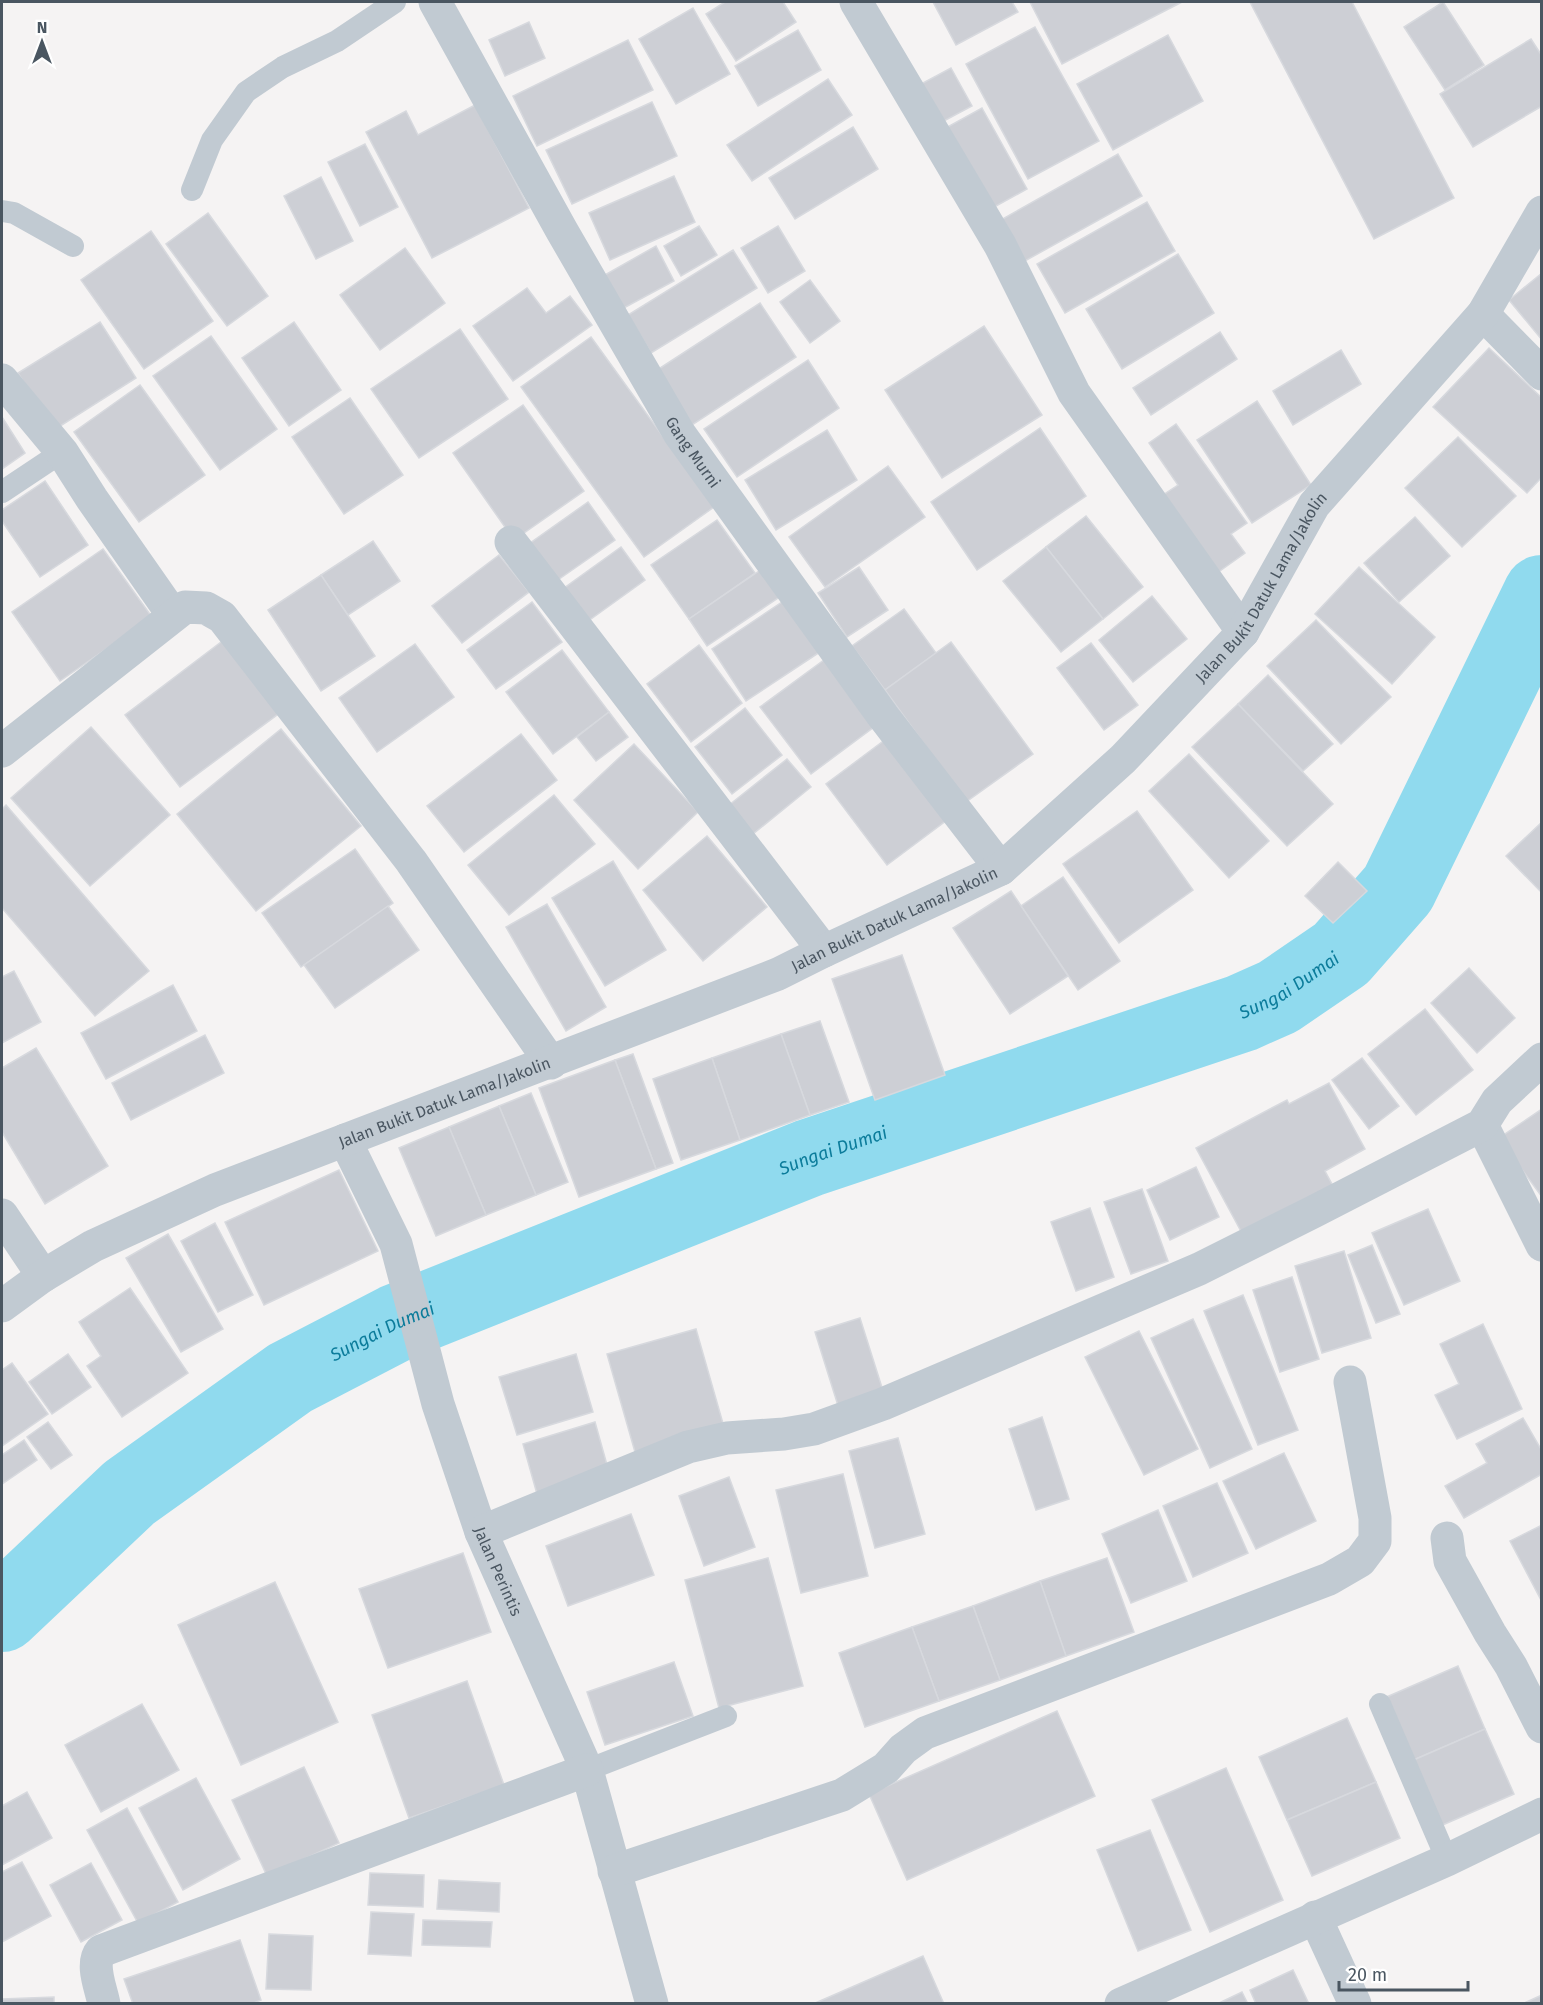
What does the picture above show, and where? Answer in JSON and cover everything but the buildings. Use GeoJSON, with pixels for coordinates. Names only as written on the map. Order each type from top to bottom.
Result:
{"type":"FeatureCollection","features":[{"type":"Feature","properties":{"kind":"street","name":"Gang Murni"},"geometry":{"type":"LineString","coordinates":[[435,2],[562,231],[679,433],[883,716],[1001,868]]}},
{"type":"Feature","properties":{"kind":"street"},"geometry":{"type":"LineString","coordinates":[[856,2],[1000,245],[1074,393],[1243,632]]}},
{"type":"Feature","properties":{"kind":"street","name":"Jalan Bukit Datuk Lama/Jakolin"},"geometry":{"type":"LineString","coordinates":[[2,1306],[43,1276],[93,1246],[153,1217],[215,1190],[778,974],[1001,868],[1123,759],[1243,632],[1314,505],[1483,314],[1542,212]]}},
{"type":"Feature","properties":{"kind":"street"},"geometry":{"type":"LineString","coordinates":[[1483,314],[1542,374]]}},
{"type":"Feature","properties":{"kind":"street"},"geometry":{"type":"LineString","coordinates":[[2,380],[63,452],[92,499],[173,615]]}},
{"type":"Feature","properties":{"kind":"street"},"geometry":{"type":"LineString","coordinates":[[511,542],[824,951]]}},
{"type":"Feature","properties":{"kind":"street"},"geometry":{"type":"LineString","coordinates":[[2,751],[184,607],[206,608],[222,617],[411,861],[551,1063]]}},
{"type":"Feature","properties":{"kind":"street"},"geometry":{"type":"LineString","coordinates":[[481,1532],[688,1447],[727,1438],[784,1434],[814,1429],[882,1404],[1199,1269],[1482,1125],[1497,1101],[1542,1059]]}},
{"type":"Feature","properties":{"kind":"street"},"geometry":{"type":"LineString","coordinates":[[1482,1125],[1542,1245]]}},
{"type":"Feature","properties":{"kind":"street","name":"Jalan Perintis"},"geometry":{"type":"LineString","coordinates":[[345,1140],[396,1244],[438,1404],[481,1532],[587,1770],[652,2004]]}},
{"type":"Feature","properties":{"kind":"street"},"geometry":{"type":"LineString","coordinates":[[2,1215],[43,1276]]}},
{"type":"Feature","properties":{"kind":"street"},"geometry":{"type":"LineString","coordinates":[[614,1871],[842,1795],[886,1768],[903,1749],[925,1733],[1329,1578],[1360,1561],[1375,1541],[1375,1518],[1350,1382]]}},
{"type":"Feature","properties":{"kind":"street"},"geometry":{"type":"LineString","coordinates":[[1447,1538],[1450,1561],[1511,1666],[1542,1727]]}},
{"type":"Feature","properties":{"kind":"street"},"geometry":{"type":"LineString","coordinates":[[104,2004],[96,1963],[101,1951],[587,1770]]}},
{"type":"Feature","properties":{"kind":"street"},"geometry":{"type":"LineString","coordinates":[[1121,2004],[1447,1860],[1542,1814]]}},
{"type":"Feature","properties":{"kind":"street"},"geometry":{"type":"LineString","coordinates":[[1316,1917],[1355,2004]]}},
{"type":"Feature","properties":{"kind":"lane"},"geometry":{"type":"LineString","coordinates":[[192,190],[212,140],[246,92],[283,67],[337,41],[395,2]]}},
{"type":"Feature","properties":{"kind":"lane"},"geometry":{"type":"LineString","coordinates":[[2,211],[14,213],[73,246]]}},
{"type":"Feature","properties":{"kind":"lane"},"geometry":{"type":"LineString","coordinates":[[2,492],[63,452]]}},
{"type":"Feature","properties":{"kind":"lane"},"geometry":{"type":"LineString","coordinates":[[1380,1704],[1447,1860]]}},
{"type":"Feature","properties":{"kind":"lane"},"geometry":{"type":"LineString","coordinates":[[587,1770],[726,1716]]}},
{"type":"Feature","properties":{"kind":"waterway","name":"Sungai Dumai"},"geometry":{"type":"LineString","coordinates":[[2,1613],[129,1493],[290,1378],[396,1323],[809,1158],[1242,1013],[1278,997],[1341,954],[1398,889],[1542,594]]}}]}
